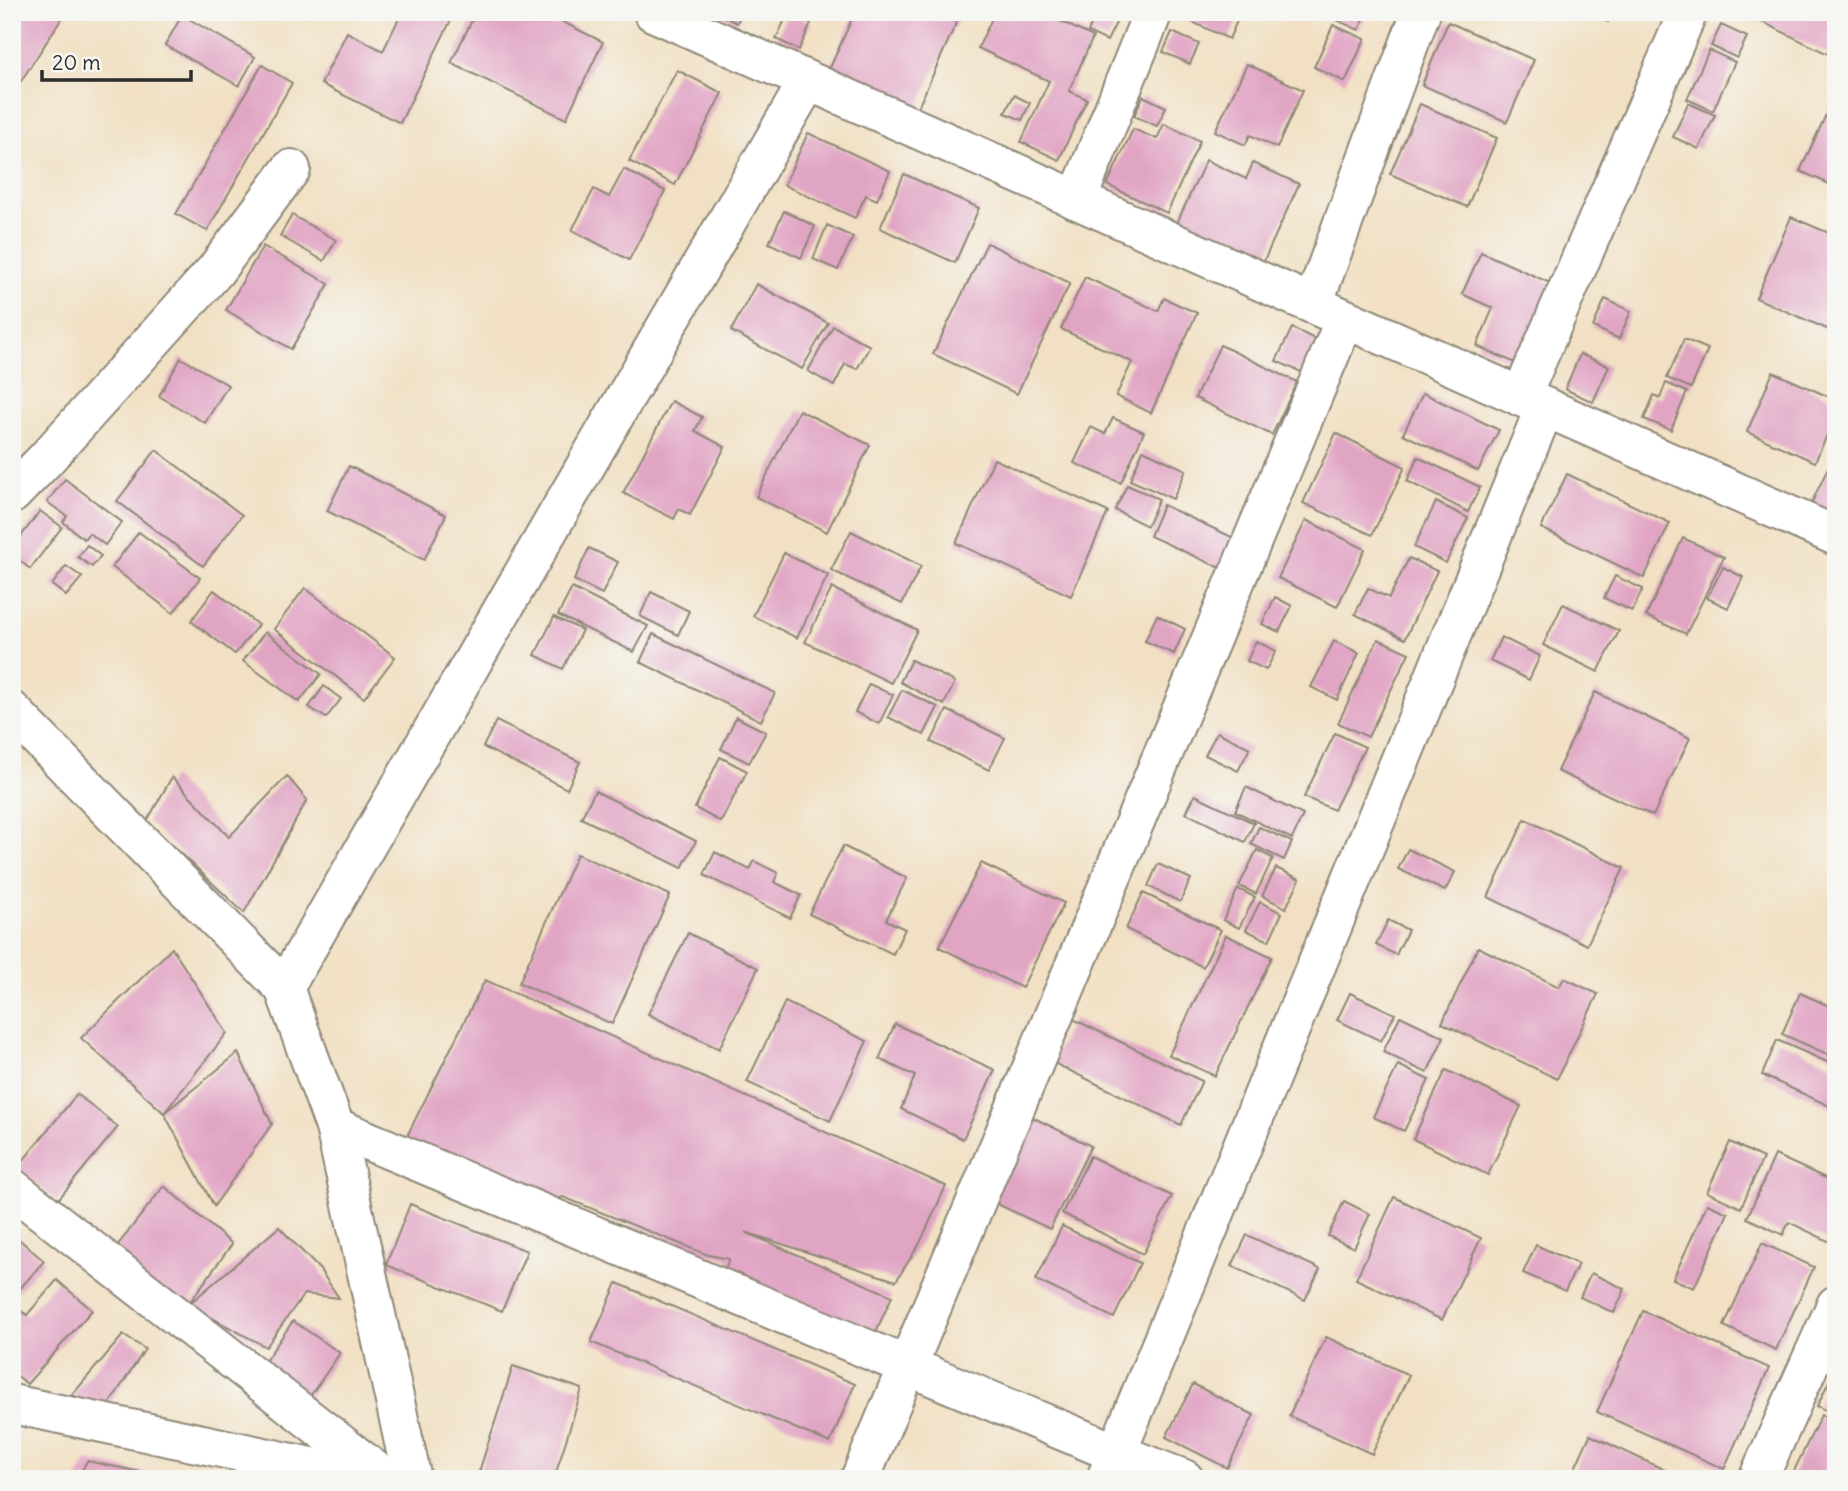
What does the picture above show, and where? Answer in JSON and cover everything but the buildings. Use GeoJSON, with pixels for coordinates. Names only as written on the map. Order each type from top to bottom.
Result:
{"type":"FeatureCollection","features":[{"type":"Feature","properties":{"kind":"street"},"geometry":{"type":"LineString","coordinates":[[653,12],[1836,536]]}},
{"type":"Feature","properties":{"kind":"street"},"geometry":{"type":"LineString","coordinates":[[1077,200],[1153,12]]}},
{"type":"Feature","properties":{"kind":"street"},"geometry":{"type":"LineString","coordinates":[[860,1479],[1329,312],[1421,12]]}},
{"type":"Feature","properties":{"kind":"street"},"geometry":{"type":"LineString","coordinates":[[1111,1466],[1688,12]]}},
{"type":"Feature","properties":{"kind":"street"},"geometry":{"type":"LineString","coordinates":[[284,988],[808,81]]}},
{"type":"Feature","properties":{"kind":"street"},"geometry":{"type":"LineString","coordinates":[[12,494],[215,271],[291,169]]}},
{"type":"Feature","properties":{"kind":"street"},"geometry":{"type":"LineString","coordinates":[[12,712],[284,988],[335,1127],[412,1479]]}},
{"type":"Feature","properties":{"kind":"street"},"geometry":{"type":"LineString","coordinates":[[335,1127],[907,1365],[1111,1466],[1184,1479]]}},
{"type":"Feature","properties":{"kind":"street"},"geometry":{"type":"LineString","coordinates":[[12,1188],[386,1479]]}},
{"type":"Feature","properties":{"kind":"street"},"geometry":{"type":"LineString","coordinates":[[1758,1479],[1836,1305]]}},
{"type":"Feature","properties":{"kind":"street"},"geometry":{"type":"LineString","coordinates":[[12,1404],[356,1479]]}}]}
